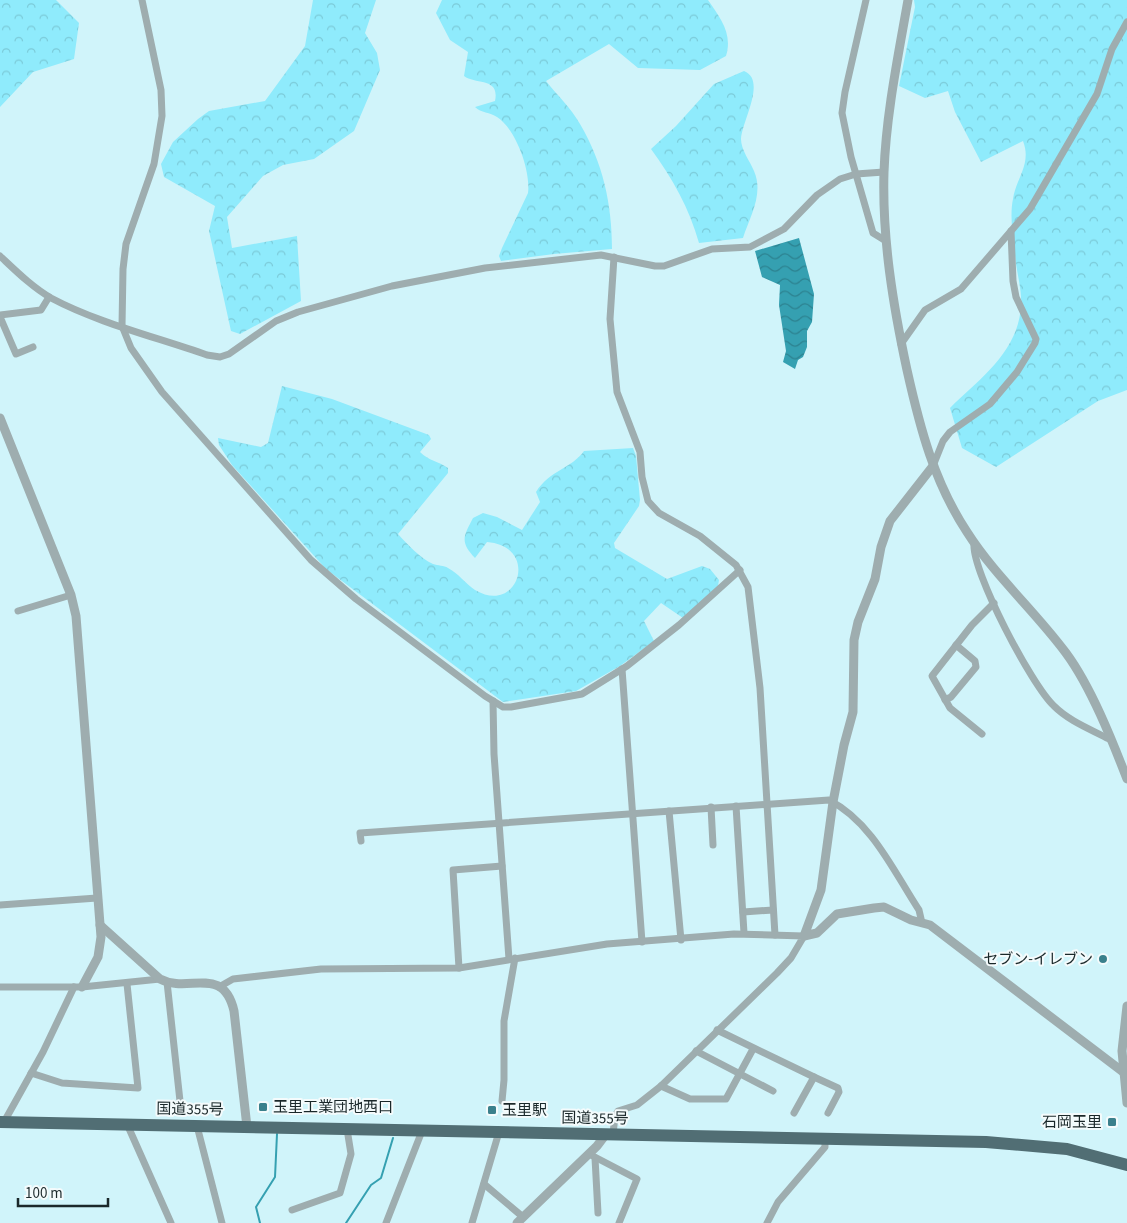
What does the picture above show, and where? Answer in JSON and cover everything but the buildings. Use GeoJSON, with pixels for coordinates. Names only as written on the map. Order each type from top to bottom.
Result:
{"type":"FeatureCollection","features":[{"type":"Feature","properties":{"kind":"highway","name":"国道355号"},"geometry":{"type":"LineString","coordinates":[[2,1122],[1040,1145],[1090,1153],[1127,1165]]}},
{"type":"Feature","properties":{"kind":"street"},"geometry":{"type":"LineString","coordinates":[[142,0],[161,90],[162,116],[154,164],[126,244],[122,326],[132,348],[162,392],[311,560],[356,598],[503,707],[578,696],[622,669],[679,625],[740,570]]}},
{"type":"Feature","properties":{"kind":"street"},"geometry":{"type":"LineString","coordinates":[[866,0],[844,92],[842,113],[856,174],[873,233],[886,240]]}},
{"type":"Feature","properties":{"kind":"street"},"geometry":{"type":"LineString","coordinates":[[908,0],[897,64],[884,172],[886,240],[901,344],[919,424],[933,466],[950,505],[974,544],[1072,662],[1084,682],[1127,779]]}},
{"type":"Feature","properties":{"kind":"street"},"geometry":{"type":"LineString","coordinates":[[901,344],[925,310],[961,289],[1030,209],[1097,94],[1115,43],[1127,22]]}},
{"type":"Feature","properties":{"kind":"street"},"geometry":{"type":"LineString","coordinates":[[0,256],[27,281],[50,297],[84,313],[206,355],[220,356],[229,354],[276,321],[298,312],[392,286],[484,268],[601,255],[655,266],[664,266],[700,252],[740,249],[760,243],[784,229],[817,195],[840,179],[856,174],[884,172]]}},
{"type":"Feature","properties":{"kind":"street"},"geometry":{"type":"LineString","coordinates":[[484,1184],[520,1220],[592,1156],[610,1134],[618,1111],[641,1103],[661,1086],[791,958],[804,936],[823,881],[833,802],[844,745],[853,712],[854,640],[860,614],[875,579],[881,547],[890,521],[933,466],[943,441],[950,432],[996,398],[1018,372],[1035,343],[1036,339],[1016,297],[1013,281],[1011,232]]}},
{"type":"Feature","properties":{"kind":"street"},"geometry":{"type":"LineString","coordinates":[[614,257],[610,319],[616,392],[640,452],[642,477],[648,501],[658,513],[700,536],[740,570],[748,587],[759,679],[775,935]]}},
{"type":"Feature","properties":{"kind":"street"},"geometry":{"type":"LineString","coordinates":[[33,347],[16,354],[0,316],[41,310],[50,297]]}},
{"type":"Feature","properties":{"kind":"street"},"geometry":{"type":"LineString","coordinates":[[0,418],[70,595],[78,628],[100,925],[100,952],[78,987],[2,1122]]}},
{"type":"Feature","properties":{"kind":"street"},"geometry":{"type":"LineString","coordinates":[[974,544],[975,557],[994,603],[1019,654],[1047,700],[1064,715],[1109,739]]}},
{"type":"Feature","properties":{"kind":"street"},"geometry":{"type":"LineString","coordinates":[[18,611],[70,595]]}},
{"type":"Feature","properties":{"kind":"street"},"geometry":{"type":"LineString","coordinates":[[982,734],[953,710],[945,700],[932,674],[989,606],[994,603]]}},
{"type":"Feature","properties":{"kind":"street"},"geometry":{"type":"LineString","coordinates":[[945,700],[950,697],[976,667],[975,661],[956,645]]}},
{"type":"Feature","properties":{"kind":"street"},"geometry":{"type":"LineString","coordinates":[[622,669],[642,942]]}},
{"type":"Feature","properties":{"kind":"street"},"geometry":{"type":"LineString","coordinates":[[493,701],[502,866],[512,959],[504,1021],[502,1102]]}},
{"type":"Feature","properties":{"kind":"street"},"geometry":{"type":"LineString","coordinates":[[361,841],[360,833],[824,800],[833,802],[850,814],[868,832],[919,910],[922,923]]}},
{"type":"Feature","properties":{"kind":"street"},"geometry":{"type":"LineString","coordinates":[[736,806],[744,933]]}},
{"type":"Feature","properties":{"kind":"street"},"geometry":{"type":"LineString","coordinates":[[711,808],[713,845]]}},
{"type":"Feature","properties":{"kind":"street"},"geometry":{"type":"LineString","coordinates":[[669,811],[681,940]]}},
{"type":"Feature","properties":{"kind":"street"},"geometry":{"type":"LineString","coordinates":[[459,968],[453,870],[502,866]]}},
{"type":"Feature","properties":{"kind":"street"},"geometry":{"type":"LineString","coordinates":[[0,906],[98,898]]}},
{"type":"Feature","properties":{"kind":"street"},"geometry":{"type":"LineString","coordinates":[[219,986],[233,979],[321,969],[459,968],[595,945],[681,940],[744,933],[804,936],[817,933],[837,914],[884,907],[945,935],[1125,1073]]}},
{"type":"Feature","properties":{"kind":"street"},"geometry":{"type":"LineString","coordinates":[[742,912],[773,910]]}},
{"type":"Feature","properties":{"kind":"street"},"geometry":{"type":"LineString","coordinates":[[100,925],[163,981],[180,1100]]}},
{"type":"Feature","properties":{"kind":"street"},"geometry":{"type":"LineString","coordinates":[[0,988],[78,987],[163,981],[208,983],[219,986],[230,997],[234,1011],[247,1126]]}},
{"type":"Feature","properties":{"kind":"street"},"geometry":{"type":"LineString","coordinates":[[31,1073],[62,1083],[138,1088],[127,984]]}},
{"type":"Feature","properties":{"kind":"street"},"geometry":{"type":"LineString","coordinates":[[1127,1006],[1125,1073],[1127,1104]]}},
{"type":"Feature","properties":{"kind":"street"},"geometry":{"type":"LineString","coordinates":[[717,1030],[753,1049],[838,1088],[839,1092],[828,1113]]}},
{"type":"Feature","properties":{"kind":"street"},"geometry":{"type":"LineString","coordinates":[[661,1086],[690,1099],[726,1099],[753,1049]]}},
{"type":"Feature","properties":{"kind":"street"},"geometry":{"type":"LineString","coordinates":[[696,1051],[773,1091]]}},
{"type":"Feature","properties":{"kind":"street"},"geometry":{"type":"LineString","coordinates":[[794,1113],[814,1077]]}},
{"type":"Feature","properties":{"kind":"street"},"geometry":{"type":"LineString","coordinates":[[127,1124],[171,1223]]}},
{"type":"Feature","properties":{"kind":"street"},"geometry":{"type":"LineString","coordinates":[[197,1126],[222,1223]]}},
{"type":"Feature","properties":{"kind":"street"},"geometry":{"type":"LineString","coordinates":[[292,1210],[340,1193],[351,1154],[347,1129]]}},
{"type":"Feature","properties":{"kind":"street"},"geometry":{"type":"LineString","coordinates":[[386,1223],[422,1131]]}},
{"type":"Feature","properties":{"kind":"street"},"geometry":{"type":"LineString","coordinates":[[472,1223],[500,1132]]}},
{"type":"Feature","properties":{"kind":"street"},"geometry":{"type":"LineString","coordinates":[[767,1223],[778,1202],[825,1147],[825,1139]]}},
{"type":"Feature","properties":{"kind":"street"},"geometry":{"type":"LineString","coordinates":[[592,1156],[598,1213]]}},
{"type":"Feature","properties":{"kind":"street"},"geometry":{"type":"LineString","coordinates":[[592,1156],[637,1179],[619,1223]]}},
{"type":"Feature","properties":{"kind":"green space"},"geometry":{"type":"Polygon","coordinates":[[[0,0],[56,0],[79,23],[74,59],[33,72],[0,107],[0,0]]]}},
{"type":"Feature","properties":{"kind":"green space"},"geometry":{"type":"Polygon","coordinates":[[[313,0],[376,0],[365,33],[377,53],[380,70],[354,131],[314,159],[283,165],[263,176],[227,217],[232,248],[297,236],[301,301],[240,334],[231,331],[209,231],[215,206],[164,177],[161,164],[173,142],[209,111],[265,101],[305,46],[313,0]]]}},
{"type":"Feature","properties":{"kind":"green space"},"geometry":{"type":"Polygon","coordinates":[[[442,0],[708,0],[717,13],[727,33],[728,48],[726,56],[700,70],[638,68],[609,44],[546,81],[576,118],[595,154],[608,200],[612,249],[501,261],[499,256],[502,248],[528,193],[525,162],[516,141],[504,123],[497,117],[475,107],[495,101],[496,93],[491,85],[464,76],[468,52],[450,40],[436,13],[442,0]]]}},
{"type":"Feature","properties":{"kind":"green space"},"geometry":{"type":"Polygon","coordinates":[[[914,0],[1127,0],[1127,390],[1098,401],[996,467],[962,448],[950,408],[986,374],[1006,350],[1019,321],[1021,295],[1013,240],[1012,206],[1015,191],[1025,164],[1025,149],[1023,141],[981,162],[955,112],[948,91],[925,98],[899,86],[915,7],[914,0]]]}},
{"type":"Feature","properties":{"kind":"green space"},"geometry":{"type":"Polygon","coordinates":[[[744,71],[751,76],[753,92],[752,102],[741,139],[742,147],[757,180],[755,205],[743,238],[699,243],[680,194],[651,149],[676,126],[714,84],[744,71]]]}},
{"type":"Feature","properties":{"kind":"green space"},"geometry":{"type":"Polygon","coordinates":[[[282,386],[332,399],[429,435],[431,439],[420,452],[448,468],[448,473],[398,534],[423,558],[433,564],[445,566],[452,570],[475,590],[490,596],[503,594],[512,587],[517,577],[518,566],[514,555],[504,546],[487,542],[475,558],[465,543],[465,535],[473,518],[483,513],[497,517],[522,530],[540,502],[536,492],[548,479],[573,462],[584,451],[633,448],[636,456],[639,506],[614,543],[615,548],[667,579],[702,566],[710,569],[719,580],[718,586],[683,618],[661,603],[644,621],[654,641],[620,666],[576,691],[503,702],[326,569],[232,465],[219,445],[218,438],[261,447],[268,443],[282,386]]]}},
{"type":"Feature","properties":{"kind":"water"},"geometry":{"type":"Polygon","coordinates":[[[799,238],[814,294],[812,322],[807,331],[807,347],[803,357],[798,360],[795,369],[783,362],[786,351],[779,305],[780,285],[762,277],[755,251],[799,238]]]}},
{"type":"Feature","properties":{"kind":"waterway"},"geometry":{"type":"LineString","coordinates":[[260,1223],[256,1207],[275,1177],[277,1134]]}},
{"type":"Feature","properties":{"kind":"waterway"},"geometry":{"type":"LineString","coordinates":[[346,1223],[371,1185],[381,1178],[393,1138]]}},
{"type":"Feature","properties":{"kind":"place","name":"セブン-イレブン"},"geometry":{"type":"Point","coordinates":[1103,959]}},
{"type":"Feature","properties":{"kind":"place","name":"玉里工業団地西口"},"geometry":{"type":"Point","coordinates":[263,1107]}},
{"type":"Feature","properties":{"kind":"place","name":"玉里駅"},"geometry":{"type":"Point","coordinates":[492,1110]}},
{"type":"Feature","properties":{"kind":"place","name":"石岡玉里"},"geometry":{"type":"Point","coordinates":[1112,1122]}}]}
